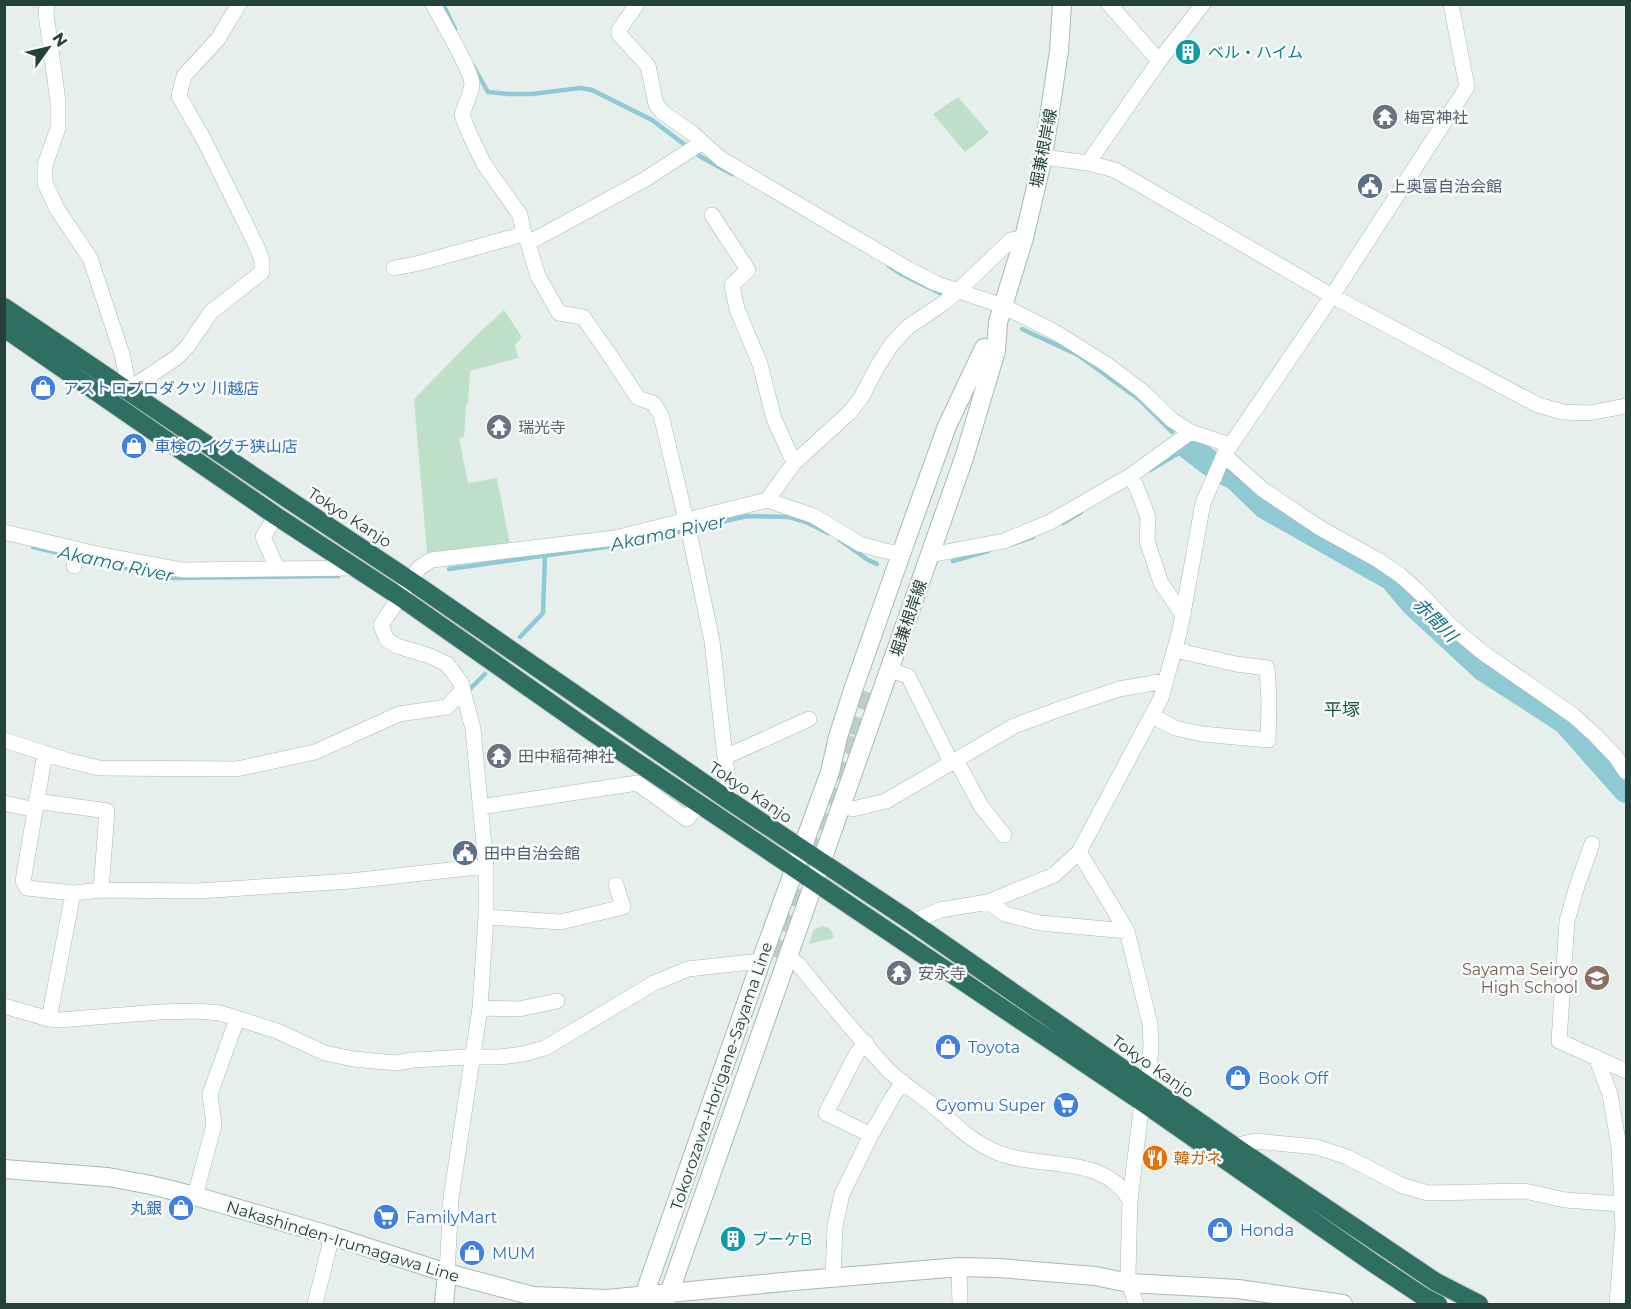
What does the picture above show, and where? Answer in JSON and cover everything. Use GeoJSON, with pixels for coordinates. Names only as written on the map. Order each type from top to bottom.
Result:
{"type":"FeatureCollection","features":[{"type":"Feature","properties":{"kind":"highway","name":"Tokyo Kanjo"},"geometry":{"type":"LineString","coordinates":[[4,307],[411,581],[730,801],[912,922],[1425,1302]]}},
{"type":"Feature","properties":{"kind":"highway","name":"Tokyo Kanjo"},"geometry":{"type":"LineString","coordinates":[[4,328],[815,883],[1143,1093],[1234,1146],[1436,1282],[1479,1305]]}},
{"type":"Feature","properties":{"kind":"main road","name":"堀兼根岸線"},"geometry":{"type":"LineString","coordinates":[[867,690],[955,457],[1024,238],[1043,157],[1059,51],[1062,4]]}},
{"type":"Feature","properties":{"kind":"main road","name":"堀兼根岸線"},"geometry":{"type":"LineString","coordinates":[[802,849],[830,772],[838,737],[854,690],[947,426],[990,350]]}},
{"type":"Feature","properties":{"kind":"main road","name":"堀兼根岸線"},"geometry":{"type":"LineString","coordinates":[[815,883],[964,458],[990,350]]}},
{"type":"Feature","properties":{"kind":"main road","name":"Tokorozawa-Horigane-Sayama Line"},"geometry":{"type":"LineString","coordinates":[[643,1300],[760,961],[802,849]]}},
{"type":"Feature","properties":{"kind":"main road","name":"Tokorozawa-Horigane-Sayama Line"},"geometry":{"type":"LineString","coordinates":[[670,1301],[815,883]]}},
{"type":"Feature","properties":{"kind":"main road","name":"Nakashinden-Irumagawa Line"},"geometry":{"type":"LineString","coordinates":[[4,1169],[108,1177],[151,1185],[332,1236],[494,1287],[533,1296],[670,1301],[833,1278],[959,1267],[1095,1276],[1129,1283],[1238,1289],[1343,1305]]}},
{"type":"Feature","properties":{"kind":"main road"},"geometry":{"type":"LineString","coordinates":[[444,1305],[447,1273]]}},
{"type":"Feature","properties":{"kind":"main road"},"geometry":{"type":"LineString","coordinates":[[1425,1302],[1436,1282]]}},
{"type":"Feature","properties":{"kind":"street"},"geometry":{"type":"LineString","coordinates":[[46,4],[58,101],[58,128],[45,165],[45,183],[57,210],[90,258],[122,354],[128,390],[176,358],[187,347],[211,312],[262,272],[262,261],[257,247],[204,140],[179,96],[184,76],[218,39],[239,4]]}},
{"type":"Feature","properties":{"kind":"street"},"geometry":{"type":"LineString","coordinates":[[432,4],[472,81],[462,115],[469,133],[484,164],[520,215],[538,276],[559,314],[583,317],[638,398],[653,403],[661,415],[688,526],[712,641],[730,801]]}},
{"type":"Feature","properties":{"kind":"street"},"geometry":{"type":"LineString","coordinates":[[637,4],[619,30],[619,34],[648,66],[656,104],[663,112],[692,133],[695,147]]}},
{"type":"Feature","properties":{"kind":"street"},"geometry":{"type":"LineString","coordinates":[[1109,4],[1159,61]]}},
{"type":"Feature","properties":{"kind":"street"},"geometry":{"type":"LineString","coordinates":[[1088,163],[1159,61],[1203,4]]}},
{"type":"Feature","properties":{"kind":"street"},"geometry":{"type":"LineString","coordinates":[[912,922],[940,910],[988,902],[1054,875],[1079,852],[1161,698],[1183,615],[1203,503],[1227,450],[1332,296],[1467,87],[1451,4]]}},
{"type":"Feature","properties":{"kind":"street"},"geometry":{"type":"LineString","coordinates":[[393,268],[526,238],[644,180],[695,147]]}},
{"type":"Feature","properties":{"kind":"street"},"geometry":{"type":"LineString","coordinates":[[695,147],[721,159],[935,283],[952,296],[1054,332],[1106,364],[1142,391],[1172,420],[1227,450],[1262,489],[1320,528],[1400,575],[1450,625],[1482,652],[1574,716],[1616,757],[1626,772]]}},
{"type":"Feature","properties":{"kind":"street"},"geometry":{"type":"LineString","coordinates":[[1043,157],[1088,163],[1115,171],[1332,296],[1538,405],[1563,412],[1589,413],[1626,406]]}},
{"type":"Feature","properties":{"kind":"street"},"geometry":{"type":"LineString","coordinates":[[712,215],[748,270],[732,285],[737,309],[760,364],[774,419],[794,463]]}},
{"type":"Feature","properties":{"kind":"street"},"geometry":{"type":"LineString","coordinates":[[447,1273],[451,1198],[480,1008],[486,917],[486,866],[473,729],[461,683],[447,664],[397,646],[387,640],[381,625],[419,568],[431,560],[615,538],[688,526],[767,500],[794,463],[850,412],[861,398],[891,345],[908,327],[952,296],[1011,240],[1024,238]]}},
{"type":"Feature","properties":{"kind":"street"},"geometry":{"type":"LineString","coordinates":[[930,555],[1004,541],[1050,522],[1133,481],[1191,432]]}},
{"type":"Feature","properties":{"kind":"street"},"geometry":{"type":"LineString","coordinates":[[1133,481],[1148,517],[1147,541],[1161,583],[1183,615]]}},
{"type":"Feature","properties":{"kind":"street"},"geometry":{"type":"LineString","coordinates":[[767,500],[814,516],[860,544],[901,554]]}},
{"type":"Feature","properties":{"kind":"street"},"geometry":{"type":"LineString","coordinates":[[267,573],[263,537],[276,516]]}},
{"type":"Feature","properties":{"kind":"street"},"geometry":{"type":"LineString","coordinates":[[4,532],[75,557],[181,577],[355,568]]}},
{"type":"Feature","properties":{"kind":"street"},"geometry":{"type":"LineString","coordinates":[[1152,716],[1175,728],[1202,734],[1268,740],[1267,668],[1236,664],[1175,650]]}},
{"type":"Feature","properties":{"kind":"street"},"geometry":{"type":"LineString","coordinates":[[890,670],[908,676],[953,761],[981,806],[1004,835]]}},
{"type":"Feature","properties":{"kind":"street"},"geometry":{"type":"LineString","coordinates":[[841,805],[853,809],[886,801],[1014,726],[1119,689],[1166,681]]}},
{"type":"Feature","properties":{"kind":"street"},"geometry":{"type":"LineString","coordinates":[[4,740],[99,768],[237,769],[315,752],[399,714],[447,707],[463,690]]}},
{"type":"Feature","properties":{"kind":"street"},"geometry":{"type":"LineString","coordinates":[[725,757],[809,719]]}},
{"type":"Feature","properties":{"kind":"street"},"geometry":{"type":"LineString","coordinates":[[45,753],[23,881],[27,888],[73,893],[101,890],[198,891],[351,881],[486,866]]}},
{"type":"Feature","properties":{"kind":"street"},"geometry":{"type":"LineString","coordinates":[[480,807],[637,783],[687,819],[699,804]]}},
{"type":"Feature","properties":{"kind":"street"},"geometry":{"type":"LineString","coordinates":[[4,803],[107,811],[101,890]]}},
{"type":"Feature","properties":{"kind":"street"},"geometry":{"type":"LineString","coordinates":[[1592,844],[1576,886],[1567,921],[1559,1041],[1626,1071]]}},
{"type":"Feature","properties":{"kind":"street"},"geometry":{"type":"LineString","coordinates":[[1079,852],[1127,930],[1150,1024],[1149,1072],[1143,1093],[1130,1200],[1128,1273],[1136,1305]]}},
{"type":"Feature","properties":{"kind":"street"},"geometry":{"type":"LineString","coordinates":[[486,917],[561,922],[623,907],[616,885]]}},
{"type":"Feature","properties":{"kind":"street"},"geometry":{"type":"LineString","coordinates":[[49,1019],[73,893]]}},
{"type":"Feature","properties":{"kind":"street"},"geometry":{"type":"LineString","coordinates":[[988,902],[1005,914],[1040,922],[1127,930]]}},
{"type":"Feature","properties":{"kind":"street"},"geometry":{"type":"LineString","coordinates":[[788,956],[798,964],[888,1070],[979,1143],[993,1151],[1021,1160],[1079,1166],[1091,1170],[1113,1181],[1125,1191],[1130,1200]]}},
{"type":"Feature","properties":{"kind":"street"},"geometry":{"type":"LineString","coordinates":[[4,1006],[59,1020],[160,1012],[220,1013],[276,1031],[325,1053],[353,1059],[396,1063],[414,1060],[501,1057],[545,1048],[654,983],[688,969],[760,961]]}},
{"type":"Feature","properties":{"kind":"street"},"geometry":{"type":"LineString","coordinates":[[480,1008],[519,1009],[557,1000]]}},
{"type":"Feature","properties":{"kind":"street"},"geometry":{"type":"LineString","coordinates":[[195,1196],[214,1125],[210,1094],[237,1019]]}},
{"type":"Feature","properties":{"kind":"street"},"geometry":{"type":"LineString","coordinates":[[866,1044],[857,1053],[826,1113],[871,1135]]}},
{"type":"Feature","properties":{"kind":"street"},"geometry":{"type":"LineString","coordinates":[[1596,1057],[1610,1094],[1624,1179],[1617,1305]]}},
{"type":"Feature","properties":{"kind":"street"},"geometry":{"type":"LineString","coordinates":[[833,1278],[835,1226],[842,1194],[871,1135],[903,1082]]}},
{"type":"Feature","properties":{"kind":"street"},"geometry":{"type":"LineString","coordinates":[[1234,1146],[1255,1141],[1317,1147],[1347,1157],[1401,1185],[1428,1192],[1525,1191],[1566,1200],[1621,1204]]}},
{"type":"Feature","properties":{"kind":"street"},"geometry":{"type":"LineString","coordinates":[[315,1305],[332,1236]]}},
{"type":"Feature","properties":{"kind":"street"},"geometry":{"type":"LineString","coordinates":[[959,1267],[960,1305]]}},
{"type":"Feature","properties":{"kind":"green space"},"geometry":{"type":"Polygon","coordinates":[[[958,97],[989,133],[965,152],[933,114],[958,97]]]}},
{"type":"Feature","properties":{"kind":"green space"},"geometry":{"type":"Polygon","coordinates":[[[504,310],[522,337],[515,345],[518,358],[470,371],[464,437],[459,438],[468,483],[497,478],[510,545],[427,553],[414,399],[504,310]]]}},
{"type":"Feature","properties":{"kind":"green space"},"geometry":{"type":"Polygon","coordinates":[[[822,926],[830,929],[834,938],[809,944],[814,930],[822,926]]]}},
{"type":"Feature","properties":{"kind":"waterway"},"geometry":{"type":"LineString","coordinates":[[443,4],[455,29]]}},
{"type":"Feature","properties":{"kind":"waterway"},"geometry":{"type":"LineString","coordinates":[[473,66],[488,92],[532,94],[580,88],[592,90],[652,120],[701,157],[732,174]]}},
{"type":"Feature","properties":{"kind":"waterway"},"geometry":{"type":"LineString","coordinates":[[889,266],[944,295]]}},
{"type":"Feature","properties":{"kind":"waterway"},"geometry":{"type":"LineString","coordinates":[[1022,329],[1078,355],[1140,400],[1172,432]]}},
{"type":"Feature","properties":{"kind":"waterway","name":"Akama River"},"geometry":{"type":"LineString","coordinates":[[1150,470],[1189,447]]}},
{"type":"Feature","properties":{"kind":"waterway","name":"Akama River"},"geometry":{"type":"LineString","coordinates":[[1189,447],[1211,464]]}},
{"type":"Feature","properties":{"kind":"waterway","name":"赤間川"},"geometry":{"type":"LineString","coordinates":[[1225,472],[1235,477],[1265,506],[1392,578],[1414,604],[1483,668],[1565,721],[1626,790]]}},
{"type":"Feature","properties":{"kind":"waterway","name":"Akama River"},"geometry":{"type":"LineString","coordinates":[[1063,523],[1081,512]]}},
{"type":"Feature","properties":{"kind":"waterway","name":"Akama River"},"geometry":{"type":"LineString","coordinates":[[449,569],[620,545],[747,516],[789,517],[806,522],[828,533]]}},
{"type":"Feature","properties":{"kind":"waterway","name":"Akama River"},"geometry":{"type":"LineString","coordinates":[[1013,544],[1033,537]]}},
{"type":"Feature","properties":{"kind":"waterway","name":"Akama River"},"geometry":{"type":"LineString","coordinates":[[840,540],[877,564]]}},
{"type":"Feature","properties":{"kind":"waterway","name":"Akama River"},"geometry":{"type":"LineString","coordinates":[[33,547],[173,578],[338,576]]}},
{"type":"Feature","properties":{"kind":"waterway","name":"Akama River"},"geometry":{"type":"LineString","coordinates":[[953,561],[988,551]]}},
{"type":"Feature","properties":{"kind":"waterway"},"geometry":{"type":"LineString","coordinates":[[520,637],[543,613],[545,554]]}},
{"type":"Feature","properties":{"kind":"waterway"},"geometry":{"type":"LineString","coordinates":[[471,688],[485,674]]}},
{"type":"Feature","properties":{"kind":"tunnel"},"geometry":{"type":"LineString","coordinates":[[848,733],[864,688]]}},
{"type":"Feature","properties":{"kind":"tunnel"},"geometry":{"type":"LineString","coordinates":[[778,958],[860,724]]}},
{"type":"Feature","properties":{"kind":"place","name":"ベル・ハイム"},"geometry":{"type":"Point","coordinates":[1188,52]}},
{"type":"Feature","properties":{"kind":"place","name":"梅宮神社"},"geometry":{"type":"Point","coordinates":[1385,117]}},
{"type":"Feature","properties":{"kind":"place","name":"上奥富自治会館"},"geometry":{"type":"Point","coordinates":[1370,186]}},
{"type":"Feature","properties":{"kind":"place","name":"アストロプロダクツ 川越店"},"geometry":{"type":"Point","coordinates":[43,388]}},
{"type":"Feature","properties":{"kind":"place","name":"瑞光寺"},"geometry":{"type":"Point","coordinates":[499,427]}},
{"type":"Feature","properties":{"kind":"place","name":"車検のイグチ狭山店"},"geometry":{"type":"Point","coordinates":[134,446]}},
{"type":"Feature","properties":{"kind":"place","name":"田中稲荷神社"},"geometry":{"type":"Point","coordinates":[499,756]}},
{"type":"Feature","properties":{"kind":"place","name":"田中自治会館"},"geometry":{"type":"Point","coordinates":[465,853]}},
{"type":"Feature","properties":{"kind":"place","name":"安永寺"},"geometry":{"type":"Point","coordinates":[899,973]}},
{"type":"Feature","properties":{"kind":"place","name":"Sayama Seiryo High School"},"geometry":{"type":"Point","coordinates":[1597,978]}},
{"type":"Feature","properties":{"kind":"place","name":"Toyota"},"geometry":{"type":"Point","coordinates":[948,1047]}},
{"type":"Feature","properties":{"kind":"place","name":"Book Off"},"geometry":{"type":"Point","coordinates":[1238,1078]}},
{"type":"Feature","properties":{"kind":"place","name":"Gyomu Super"},"geometry":{"type":"Point","coordinates":[1066,1105]}},
{"type":"Feature","properties":{"kind":"place","name":"韓ガネ"},"geometry":{"type":"Point","coordinates":[1155,1158]}},
{"type":"Feature","properties":{"kind":"place","name":"丸銀"},"geometry":{"type":"Point","coordinates":[181,1208]}},
{"type":"Feature","properties":{"kind":"place","name":"FamilyMart"},"geometry":{"type":"Point","coordinates":[386,1217]}},
{"type":"Feature","properties":{"kind":"place","name":"Honda"},"geometry":{"type":"Point","coordinates":[1220,1230]}},
{"type":"Feature","properties":{"kind":"place","name":"ブーケB"},"geometry":{"type":"Point","coordinates":[733,1239]}},
{"type":"Feature","properties":{"kind":"place","name":"MUM"},"geometry":{"type":"Point","coordinates":[472,1253]}},
{"type":"Feature","properties":{"kind":"district","name":"平塚"},"geometry":{"type":"Point","coordinates":[1342,710]}}]}
